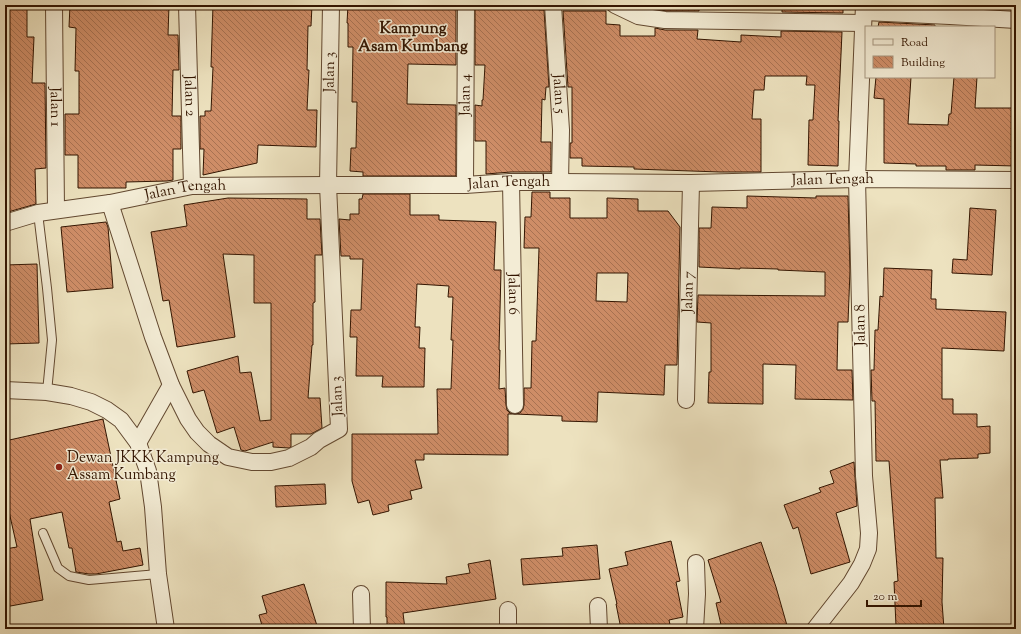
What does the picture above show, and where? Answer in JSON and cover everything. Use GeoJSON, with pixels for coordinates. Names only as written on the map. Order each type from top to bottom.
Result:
{"type":"FeatureCollection","features":[{"type":"Feature","properties":{"kind":"street","name":"Jalan 1"},"geometry":{"type":"LineString","coordinates":[[54,5],[56,210]]}},
{"type":"Feature","properties":{"kind":"street","name":"Jalan 2"},"geometry":{"type":"LineString","coordinates":[[187,5],[192,186]]}},
{"type":"Feature","properties":{"kind":"street","name":"Jalan 3"},"geometry":{"type":"LineString","coordinates":[[110,203],[151,331],[171,386],[188,420],[209,444],[228,457],[252,462],[271,462],[289,458],[339,429],[328,185],[331,5]]}},
{"type":"Feature","properties":{"kind":"street","name":"Jalan 4"},"geometry":{"type":"LineString","coordinates":[[465,185],[466,5]]}},
{"type":"Feature","properties":{"kind":"street","name":"Jalan 5"},"geometry":{"type":"LineString","coordinates":[[553,5],[561,130],[560,182]]}},
{"type":"Feature","properties":{"kind":"street"},"geometry":{"type":"LineString","coordinates":[[615,5],[638,16],[665,20],[864,13],[1016,20]]}},
{"type":"Feature","properties":{"kind":"street","name":"Jalan 8"},"geometry":{"type":"LineString","coordinates":[[815,629],[850,583],[862,564],[868,549],[869,533],[864,476],[857,179],[864,13]]}},
{"type":"Feature","properties":{"kind":"street","name":"Jalan Tengah"},"geometry":{"type":"LineString","coordinates":[[5,222],[38,212],[110,203],[192,186],[465,185],[511,182],[691,183],[857,179],[1016,180]]}},
{"type":"Feature","properties":{"kind":"street","name":"Jalan 6"},"geometry":{"type":"LineString","coordinates":[[511,182],[516,405]]}},
{"type":"Feature","properties":{"kind":"street","name":"Jalan 7"},"geometry":{"type":"LineString","coordinates":[[686,400],[691,183]]}},
{"type":"Feature","properties":{"kind":"street"},"geometry":{"type":"LineString","coordinates":[[138,442],[171,386]]}},
{"type":"Feature","properties":{"kind":"street"},"geometry":{"type":"LineString","coordinates":[[5,390],[47,392],[91,402],[107,410],[121,420],[138,442],[148,471],[153,507],[158,574],[166,629]]}},
{"type":"Feature","properties":{"kind":"street"},"geometry":{"type":"LineString","coordinates":[[695,629],[697,594],[696,563]]}},
{"type":"Feature","properties":{"kind":"street"},"geometry":{"type":"LineString","coordinates":[[361,594],[362,629]]}},
{"type":"Feature","properties":{"kind":"street"},"geometry":{"type":"LineString","coordinates":[[598,606],[599,629]]}},
{"type":"Feature","properties":{"kind":"street"},"geometry":{"type":"LineString","coordinates":[[508,610],[508,629]]}},
{"type":"Feature","properties":{"kind":"lane"},"geometry":{"type":"LineString","coordinates":[[38,212],[52,340],[47,392]]}},
{"type":"Feature","properties":{"kind":"lane"},"geometry":{"type":"LineString","coordinates":[[43,533],[58,568],[69,576],[89,580],[158,574]]}},
{"type":"Feature","properties":{"kind":"building"},"geometry":{"type":"Polygon","coordinates":[[[5,5],[27,5],[27,37],[34,37],[32,83],[45,83],[46,168],[35,169],[36,204],[8,212],[5,212],[5,5]]]}},
{"type":"Feature","properties":{"kind":"building"},"geometry":{"type":"Polygon","coordinates":[[[70,5],[169,5],[168,35],[178,35],[179,70],[173,70],[172,116],[181,116],[181,149],[173,149],[173,180],[126,182],[126,188],[78,188],[78,155],[65,155],[65,114],[79,114],[79,71],[75,71],[76,28],[69,27],[70,5]]]}},
{"type":"Feature","properties":{"kind":"building"},"geometry":{"type":"Polygon","coordinates":[[[213,5],[312,5],[311,26],[308,26],[307,70],[309,70],[307,110],[317,110],[316,147],[258,145],[257,163],[203,175],[204,149],[200,149],[200,116],[205,116],[205,111],[211,111],[213,5]]]}},
{"type":"Feature","properties":{"kind":"building"},"geometry":{"type":"Polygon","coordinates":[[[348,5],[456,5],[456,65],[408,64],[407,104],[456,105],[456,176],[363,176],[363,172],[350,171],[351,148],[356,148],[357,102],[352,102],[353,47],[348,47],[348,5]]]}},
{"type":"Feature","properties":{"kind":"building"},"geometry":{"type":"Polygon","coordinates":[[[475,5],[539,5],[539,10],[544,10],[549,87],[546,87],[545,100],[542,99],[541,142],[551,142],[551,172],[511,172],[486,174],[486,141],[475,141],[475,105],[482,106],[485,65],[475,65],[475,5]]]}},
{"type":"Feature","properties":{"kind":"building"},"geometry":{"type":"Polygon","coordinates":[[[656,5],[699,5],[699,11],[666,11],[656,9],[656,5]]]}},
{"type":"Feature","properties":{"kind":"building"},"geometry":{"type":"Polygon","coordinates":[[[782,5],[843,5],[843,13],[782,12],[782,5]]]}},
{"type":"Feature","properties":{"kind":"building"},"geometry":{"type":"Polygon","coordinates":[[[563,11],[606,11],[606,24],[620,25],[620,36],[655,36],[655,28],[665,30],[698,30],[697,39],[741,42],[741,35],[781,37],[781,31],[842,32],[838,121],[838,166],[808,165],[809,120],[813,120],[815,85],[806,85],[807,76],[765,76],[764,90],[754,90],[752,119],[761,119],[761,172],[720,172],[634,169],[634,167],[582,166],[582,158],[570,158],[570,143],[572,143],[572,87],[568,87],[563,11]]]}},
{"type":"Feature","properties":{"kind":"building"},"geometry":{"type":"Polygon","coordinates":[[[879,22],[935,25],[935,26],[878,26],[879,22]]]}},
{"type":"Feature","properties":{"kind":"building"},"geometry":{"type":"Polygon","coordinates":[[[876,78],[911,78],[908,124],[948,125],[949,114],[951,114],[954,78],[977,78],[975,108],[1016,108],[1016,166],[975,165],[975,170],[946,170],[946,166],[916,166],[916,164],[884,163],[884,99],[874,98],[876,78]]]}},
{"type":"Feature","properties":{"kind":"building"},"geometry":{"type":"Polygon","coordinates":[[[532,192],[550,192],[550,198],[570,198],[570,218],[607,218],[607,198],[638,199],[638,211],[668,211],[680,227],[677,365],[665,365],[664,395],[598,392],[597,422],[562,421],[562,416],[515,414],[520,413],[523,409],[524,388],[531,388],[532,341],[536,341],[539,248],[524,248],[525,217],[531,217],[532,192]],[[597,273],[596,301],[627,302],[628,273],[597,273]]]}},
{"type":"Feature","properties":{"kind":"building"},"geometry":{"type":"Polygon","coordinates":[[[363,194],[410,194],[410,215],[439,215],[439,220],[496,222],[494,270],[501,270],[499,389],[505,388],[507,410],[510,413],[515,414],[508,414],[508,455],[424,454],[424,460],[415,460],[422,488],[410,491],[412,499],[388,505],[389,511],[373,515],[369,500],[358,503],[352,481],[352,434],[438,434],[437,389],[451,389],[453,297],[448,297],[449,286],[417,284],[415,327],[420,327],[419,348],[425,348],[424,387],[382,387],[383,376],[356,376],[357,337],[350,337],[351,310],[361,310],[363,259],[350,259],[350,256],[341,256],[339,219],[350,220],[350,214],[359,214],[359,199],[362,199],[363,194]]]}},
{"type":"Feature","properties":{"kind":"building"},"geometry":{"type":"Polygon","coordinates":[[[747,196],[816,198],[816,196],[848,196],[850,271],[848,322],[838,322],[837,370],[852,370],[853,400],[795,399],[796,365],[763,364],[763,404],[708,403],[709,372],[711,372],[711,323],[697,322],[698,295],[825,296],[825,272],[699,267],[699,228],[711,228],[712,207],[747,208],[747,196]]]}},
{"type":"Feature","properties":{"kind":"building"},"geometry":{"type":"Polygon","coordinates":[[[228,198],[307,199],[307,219],[320,219],[322,255],[315,255],[313,345],[308,398],[320,398],[322,428],[311,434],[291,434],[291,447],[289,448],[273,447],[273,442],[245,451],[241,450],[234,427],[217,433],[204,390],[193,393],[187,371],[238,356],[240,373],[251,372],[260,421],[271,420],[271,303],[254,303],[254,255],[223,254],[235,337],[177,347],[169,300],[163,301],[151,232],[187,226],[184,205],[228,198]]]}},
{"type":"Feature","properties":{"kind":"building"},"geometry":{"type":"Polygon","coordinates":[[[970,208],[996,210],[992,275],[952,273],[953,259],[967,260],[970,208]]]}},
{"type":"Feature","properties":{"kind":"building"},"geometry":{"type":"Polygon","coordinates":[[[106,222],[108,227],[113,288],[67,292],[61,227],[106,222]]]}},
{"type":"Feature","properties":{"kind":"building"},"geometry":{"type":"Polygon","coordinates":[[[37,264],[39,343],[5,344],[5,265],[37,264]]]}},
{"type":"Feature","properties":{"kind":"building"},"geometry":{"type":"Polygon","coordinates":[[[884,268],[932,270],[931,299],[936,299],[936,309],[1006,312],[1004,351],[942,348],[942,399],[953,399],[953,414],[977,414],[977,427],[990,426],[990,453],[978,454],[978,458],[940,460],[943,498],[935,498],[936,558],[943,558],[942,602],[944,629],[911,629],[911,626],[896,626],[894,582],[898,581],[889,461],[876,461],[875,401],[872,401],[871,370],[874,370],[875,330],[878,330],[880,296],[883,297],[884,268]]]}},
{"type":"Feature","properties":{"kind":"building"},"geometry":{"type":"Polygon","coordinates":[[[103,419],[120,499],[109,502],[117,542],[121,541],[123,551],[140,548],[143,565],[96,574],[76,572],[72,548],[69,548],[62,512],[30,519],[43,600],[5,607],[5,549],[17,547],[5,494],[5,441],[103,419]]]}},
{"type":"Feature","properties":{"kind":"building"},"geometry":{"type":"Polygon","coordinates":[[[854,462],[857,506],[836,513],[850,562],[811,574],[798,527],[793,529],[784,505],[821,492],[819,488],[834,483],[830,471],[854,462]]]}},
{"type":"Feature","properties":{"kind":"building"},"geometry":{"type":"Polygon","coordinates":[[[325,484],[326,504],[276,507],[275,486],[325,484]]]}},
{"type":"Feature","properties":{"kind":"building"},"geometry":{"type":"Polygon","coordinates":[[[671,541],[680,581],[676,582],[683,617],[669,620],[671,629],[621,629],[609,569],[628,565],[625,552],[671,541]]]}},
{"type":"Feature","properties":{"kind":"building"},"geometry":{"type":"Polygon","coordinates":[[[761,542],[788,629],[722,629],[716,603],[721,602],[708,560],[761,542]]]}},
{"type":"Feature","properties":{"kind":"building"},"geometry":{"type":"Polygon","coordinates":[[[597,545],[600,579],[523,585],[521,559],[563,556],[562,548],[597,545]]]}},
{"type":"Feature","properties":{"kind":"building"},"geometry":{"type":"Polygon","coordinates":[[[490,560],[496,599],[403,613],[405,629],[387,629],[386,582],[447,584],[446,577],[470,573],[468,564],[490,560]]]}},
{"type":"Feature","properties":{"kind":"building"},"geometry":{"type":"Polygon","coordinates":[[[304,584],[318,629],[263,629],[259,615],[267,613],[262,596],[304,584]]]}},
{"type":"Feature","properties":{"kind":"place","name":"Dewan JKKK Kampung Assam Kumbang"},"geometry":{"type":"Point","coordinates":[59,467]}},
{"type":"Feature","properties":{"kind":"district","name":"Kampung Asam Kumbang"},"geometry":{"type":"Point","coordinates":[413,38]}}]}
